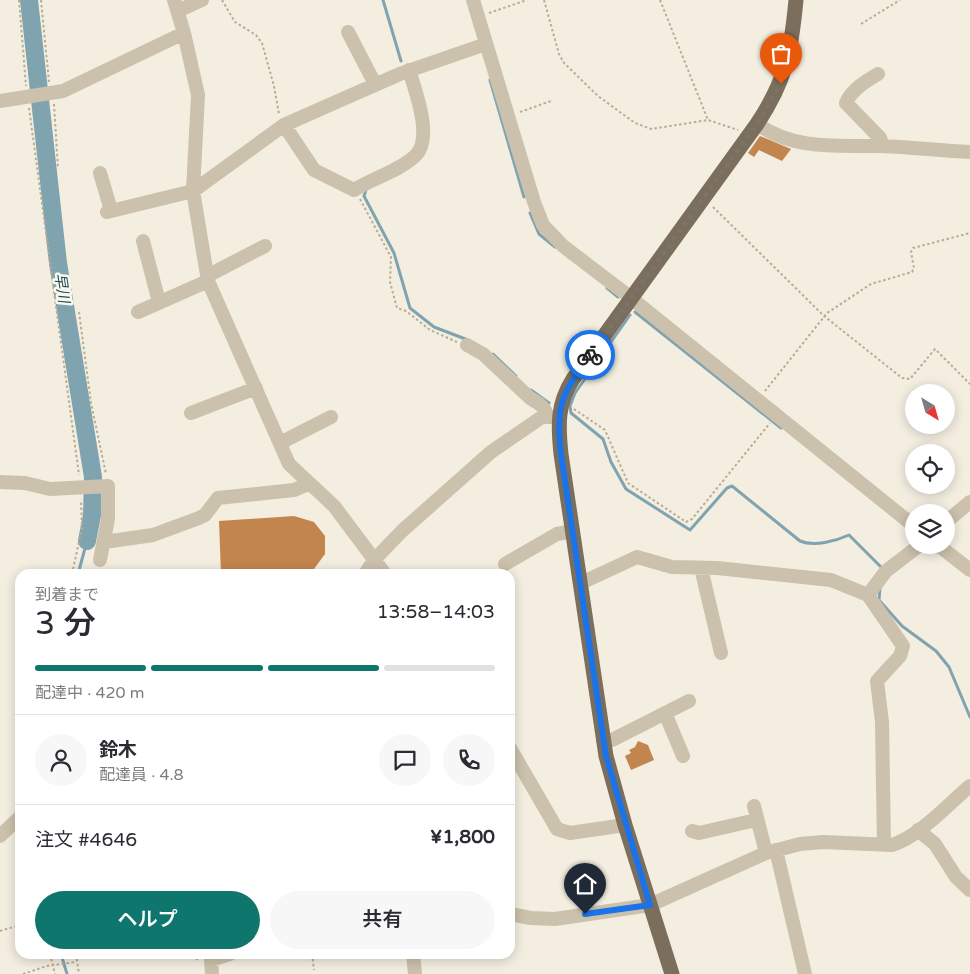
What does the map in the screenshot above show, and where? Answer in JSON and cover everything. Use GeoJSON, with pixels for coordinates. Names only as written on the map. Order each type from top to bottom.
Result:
{"type":"FeatureCollection","features":[{"type":"Feature","properties":{"kind":"main road"},"geometry":{"type":"LineString","coordinates":[[672,974],[608,765],[561,454],[553,416],[573,379],[753,130],[776,95],[791,48],[796,0]]}},
{"type":"Feature","properties":{"kind":"street"},"geometry":{"type":"LineString","coordinates":[[202,0],[176,5],[198,96],[193,191],[208,278],[289,464],[308,484],[334,506],[382,569]]}},
{"type":"Feature","properties":{"kind":"street"},"geometry":{"type":"LineString","coordinates":[[473,0],[534,202],[543,224],[563,246],[631,298],[905,519]]}},
{"type":"Feature","properties":{"kind":"street"},"geometry":{"type":"LineString","coordinates":[[348,32],[375,84]]}},
{"type":"Feature","properties":{"kind":"street"},"geometry":{"type":"LineString","coordinates":[[0,101],[48,94],[70,88],[184,33]]}},
{"type":"Feature","properties":{"kind":"street"},"geometry":{"type":"LineString","coordinates":[[100,173],[109,211],[193,191],[284,126],[409,70],[486,44]]}},
{"type":"Feature","properties":{"kind":"street"},"geometry":{"type":"LineString","coordinates":[[284,126],[314,170],[354,190],[407,162],[420,150],[423,135],[422,117],[409,70]]}},
{"type":"Feature","properties":{"kind":"street"},"geometry":{"type":"LineString","coordinates":[[878,74],[860,86],[849,96],[846,103],[880,138],[883,146]]}},
{"type":"Feature","properties":{"kind":"street"},"geometry":{"type":"LineString","coordinates":[[753,130],[767,130],[823,147],[883,146],[970,152]]}},
{"type":"Feature","properties":{"kind":"street"},"geometry":{"type":"LineString","coordinates":[[144,241],[159,302]]}},
{"type":"Feature","properties":{"kind":"street"},"geometry":{"type":"LineString","coordinates":[[138,312],[208,278],[265,246]]}},
{"type":"Feature","properties":{"kind":"street"},"geometry":{"type":"LineString","coordinates":[[368,569],[375,559],[491,452],[527,426],[553,416],[530,398],[483,354],[467,345]]}},
{"type":"Feature","properties":{"kind":"street"},"geometry":{"type":"LineString","coordinates":[[191,413],[256,388]]}},
{"type":"Feature","properties":{"kind":"street"},"geometry":{"type":"LineString","coordinates":[[280,443],[331,417]]}},
{"type":"Feature","properties":{"kind":"street"},"geometry":{"type":"LineString","coordinates":[[0,482],[26,483],[50,489],[105,487],[108,519],[100,560]]}},
{"type":"Feature","properties":{"kind":"street"},"geometry":{"type":"LineString","coordinates":[[104,542],[153,535],[199,518],[205,515],[218,498],[294,490],[308,484]]}},
{"type":"Feature","properties":{"kind":"street"},"geometry":{"type":"LineString","coordinates":[[955,514],[970,502]]}},
{"type":"Feature","properties":{"kind":"street"},"geometry":{"type":"LineString","coordinates":[[505,564],[557,534],[573,531]]}},
{"type":"Feature","properties":{"kind":"street"},"geometry":{"type":"LineString","coordinates":[[868,594],[886,571],[908,554]]}},
{"type":"Feature","properties":{"kind":"street"},"geometry":{"type":"LineString","coordinates":[[950,554],[970,570]]}},
{"type":"Feature","properties":{"kind":"street"},"geometry":{"type":"LineString","coordinates":[[581,583],[636,557],[672,567],[822,578],[868,594],[903,646],[900,656],[877,680],[882,722],[890,844]]}},
{"type":"Feature","properties":{"kind":"street"},"geometry":{"type":"LineString","coordinates":[[701,568],[721,653]]}},
{"type":"Feature","properties":{"kind":"street"},"geometry":{"type":"LineString","coordinates":[[604,741],[612,740],[689,701]]}},
{"type":"Feature","properties":{"kind":"street"},"geometry":{"type":"LineString","coordinates":[[665,713],[683,756]]}},
{"type":"Feature","properties":{"kind":"street"},"geometry":{"type":"LineString","coordinates":[[515,761],[557,829],[570,833],[625,825]]}},
{"type":"Feature","properties":{"kind":"street"},"geometry":{"type":"LineString","coordinates":[[515,915],[531,918],[555,918],[650,905],[771,851],[823,842],[890,844],[918,830],[970,786]]}},
{"type":"Feature","properties":{"kind":"street"},"geometry":{"type":"LineString","coordinates":[[754,806],[756,820],[771,851],[805,974]]}},
{"type":"Feature","properties":{"kind":"street"},"geometry":{"type":"LineString","coordinates":[[692,831],[699,833],[756,820]]}},
{"type":"Feature","properties":{"kind":"street"},"geometry":{"type":"LineString","coordinates":[[0,836],[15,821]]}},
{"type":"Feature","properties":{"kind":"street"},"geometry":{"type":"LineString","coordinates":[[918,830],[935,844],[956,877],[970,890]]}},
{"type":"Feature","properties":{"kind":"street"},"geometry":{"type":"LineString","coordinates":[[212,974],[211,960],[214,959]]}},
{"type":"Feature","properties":{"kind":"street"},"geometry":{"type":"LineString","coordinates":[[412,959],[414,974]]}},
{"type":"Feature","properties":{"kind":"path"},"geometry":{"type":"LineString","coordinates":[[19,0],[29,96],[82,488],[82,528],[73,569]]}},
{"type":"Feature","properties":{"kind":"path"},"geometry":{"type":"LineString","coordinates":[[222,0],[235,22],[256,35],[262,44],[274,86],[277,110],[284,126]]}},
{"type":"Feature","properties":{"kind":"path"},"geometry":{"type":"LineString","coordinates":[[478,16],[527,0]]}},
{"type":"Feature","properties":{"kind":"path"},"geometry":{"type":"LineString","coordinates":[[544,0],[559,54],[564,63],[605,102],[644,128],[664,128],[708,120],[753,130]]}},
{"type":"Feature","properties":{"kind":"path"},"geometry":{"type":"LineString","coordinates":[[660,0],[708,120]]}},
{"type":"Feature","properties":{"kind":"path"},"geometry":{"type":"LineString","coordinates":[[861,24],[900,0]]}},
{"type":"Feature","properties":{"kind":"path"},"geometry":{"type":"LineString","coordinates":[[508,116],[551,100]]}},
{"type":"Feature","properties":{"kind":"path"},"geometry":{"type":"LineString","coordinates":[[354,190],[390,257],[390,282],[397,308],[406,311],[430,330],[467,345]]}},
{"type":"Feature","properties":{"kind":"path"},"geometry":{"type":"LineString","coordinates":[[703,198],[824,316],[906,380],[910,379],[935,349],[970,384]]}},
{"type":"Feature","properties":{"kind":"path"},"geometry":{"type":"LineString","coordinates":[[758,401],[824,316],[871,284],[912,272],[914,268],[911,252],[914,248],[970,233]]}},
{"type":"Feature","properties":{"kind":"path"},"geometry":{"type":"LineString","coordinates":[[79,312],[91,404],[105,487]]}},
{"type":"Feature","properties":{"kind":"path"},"geometry":{"type":"LineString","coordinates":[[562,400],[605,430],[628,482],[686,522],[692,519],[776,416]]}},
{"type":"Feature","properties":{"kind":"path"},"geometry":{"type":"LineString","coordinates":[[0,931],[15,926]]}},
{"type":"Feature","properties":{"kind":"path"},"geometry":{"type":"LineString","coordinates":[[52,959],[55,974]]}},
{"type":"Feature","properties":{"kind":"path"},"geometry":{"type":"LineString","coordinates":[[75,959],[79,974]]}},
{"type":"Feature","properties":{"kind":"path"},"geometry":{"type":"LineString","coordinates":[[313,959],[314,970]]}},
{"type":"Feature","properties":{"kind":"path"},"geometry":{"type":"LineString","coordinates":[[23,974],[54,965],[75,962]]}},
{"type":"Feature","properties":{"kind":"building"},"geometry":{"type":"Polygon","coordinates":[[[760,136],[791,149],[782,161],[759,150],[754,157],[748,153],[760,136]]]}},
{"type":"Feature","properties":{"kind":"building"},"geometry":{"type":"Polygon","coordinates":[[[294,516],[314,522],[325,536],[325,554],[314,569],[221,569],[219,521],[294,516]]]}},
{"type":"Feature","properties":{"kind":"building"},"geometry":{"type":"Polygon","coordinates":[[[638,741],[648,745],[654,760],[631,770],[625,756],[631,753],[629,750],[635,747],[638,741]]]}},
{"type":"Feature","properties":{"kind":"waterway","name":"早川"},"geometry":{"type":"LineString","coordinates":[[29,0],[58,263],[93,477],[92,515],[87,541]]}},
{"type":"Feature","properties":{"kind":"waterway"},"geometry":{"type":"LineString","coordinates":[[383,0],[401,61]]}},
{"type":"Feature","properties":{"kind":"waterway"},"geometry":{"type":"LineString","coordinates":[[490,80],[524,197]]}},
{"type":"Feature","properties":{"kind":"waterway"},"geometry":{"type":"LineString","coordinates":[[366,190],[364,196],[394,253],[410,308],[434,327],[468,340]]}},
{"type":"Feature","properties":{"kind":"waterway"},"geometry":{"type":"LineString","coordinates":[[530,213],[539,234],[555,247]]}},
{"type":"Feature","properties":{"kind":"waterway"},"geometry":{"type":"LineString","coordinates":[[607,288],[618,297]]}},
{"type":"Feature","properties":{"kind":"waterway"},"geometry":{"type":"LineString","coordinates":[[635,312],[781,428]]}},
{"type":"Feature","properties":{"kind":"waterway"},"geometry":{"type":"LineString","coordinates":[[630,315],[575,393],[570,406],[571,413],[603,439],[611,462],[626,489],[690,530],[727,488],[732,486],[800,541],[818,543],[849,535],[881,567]]}},
{"type":"Feature","properties":{"kind":"waterway"},"geometry":{"type":"LineString","coordinates":[[493,354],[516,376]]}},
{"type":"Feature","properties":{"kind":"waterway"},"geometry":{"type":"LineString","coordinates":[[531,390],[549,403]]}},
{"type":"Feature","properties":{"kind":"waterway","name":"早川"},"geometry":{"type":"LineString","coordinates":[[79,569],[87,541]]}},
{"type":"Feature","properties":{"kind":"waterway"},"geometry":{"type":"LineString","coordinates":[[880,588],[879,600],[902,626],[936,651],[949,667],[970,717]]}},
{"type":"Feature","properties":{"kind":"waterway","name":"早川"},"geometry":{"type":"LineString","coordinates":[[62,959],[67,974]]}},
{"type":"Feature","properties":{"kind":"way so far"},"geometry":{"type":"LineString","coordinates":[[590,355],[757,124],[781,84]]}},
{"type":"Feature","properties":{"kind":"route"},"geometry":{"type":"LineString","coordinates":[[585,914],[650,905],[620,810],[606,756],[558,430],[558,417],[564,393],[590,355]]}}]}
